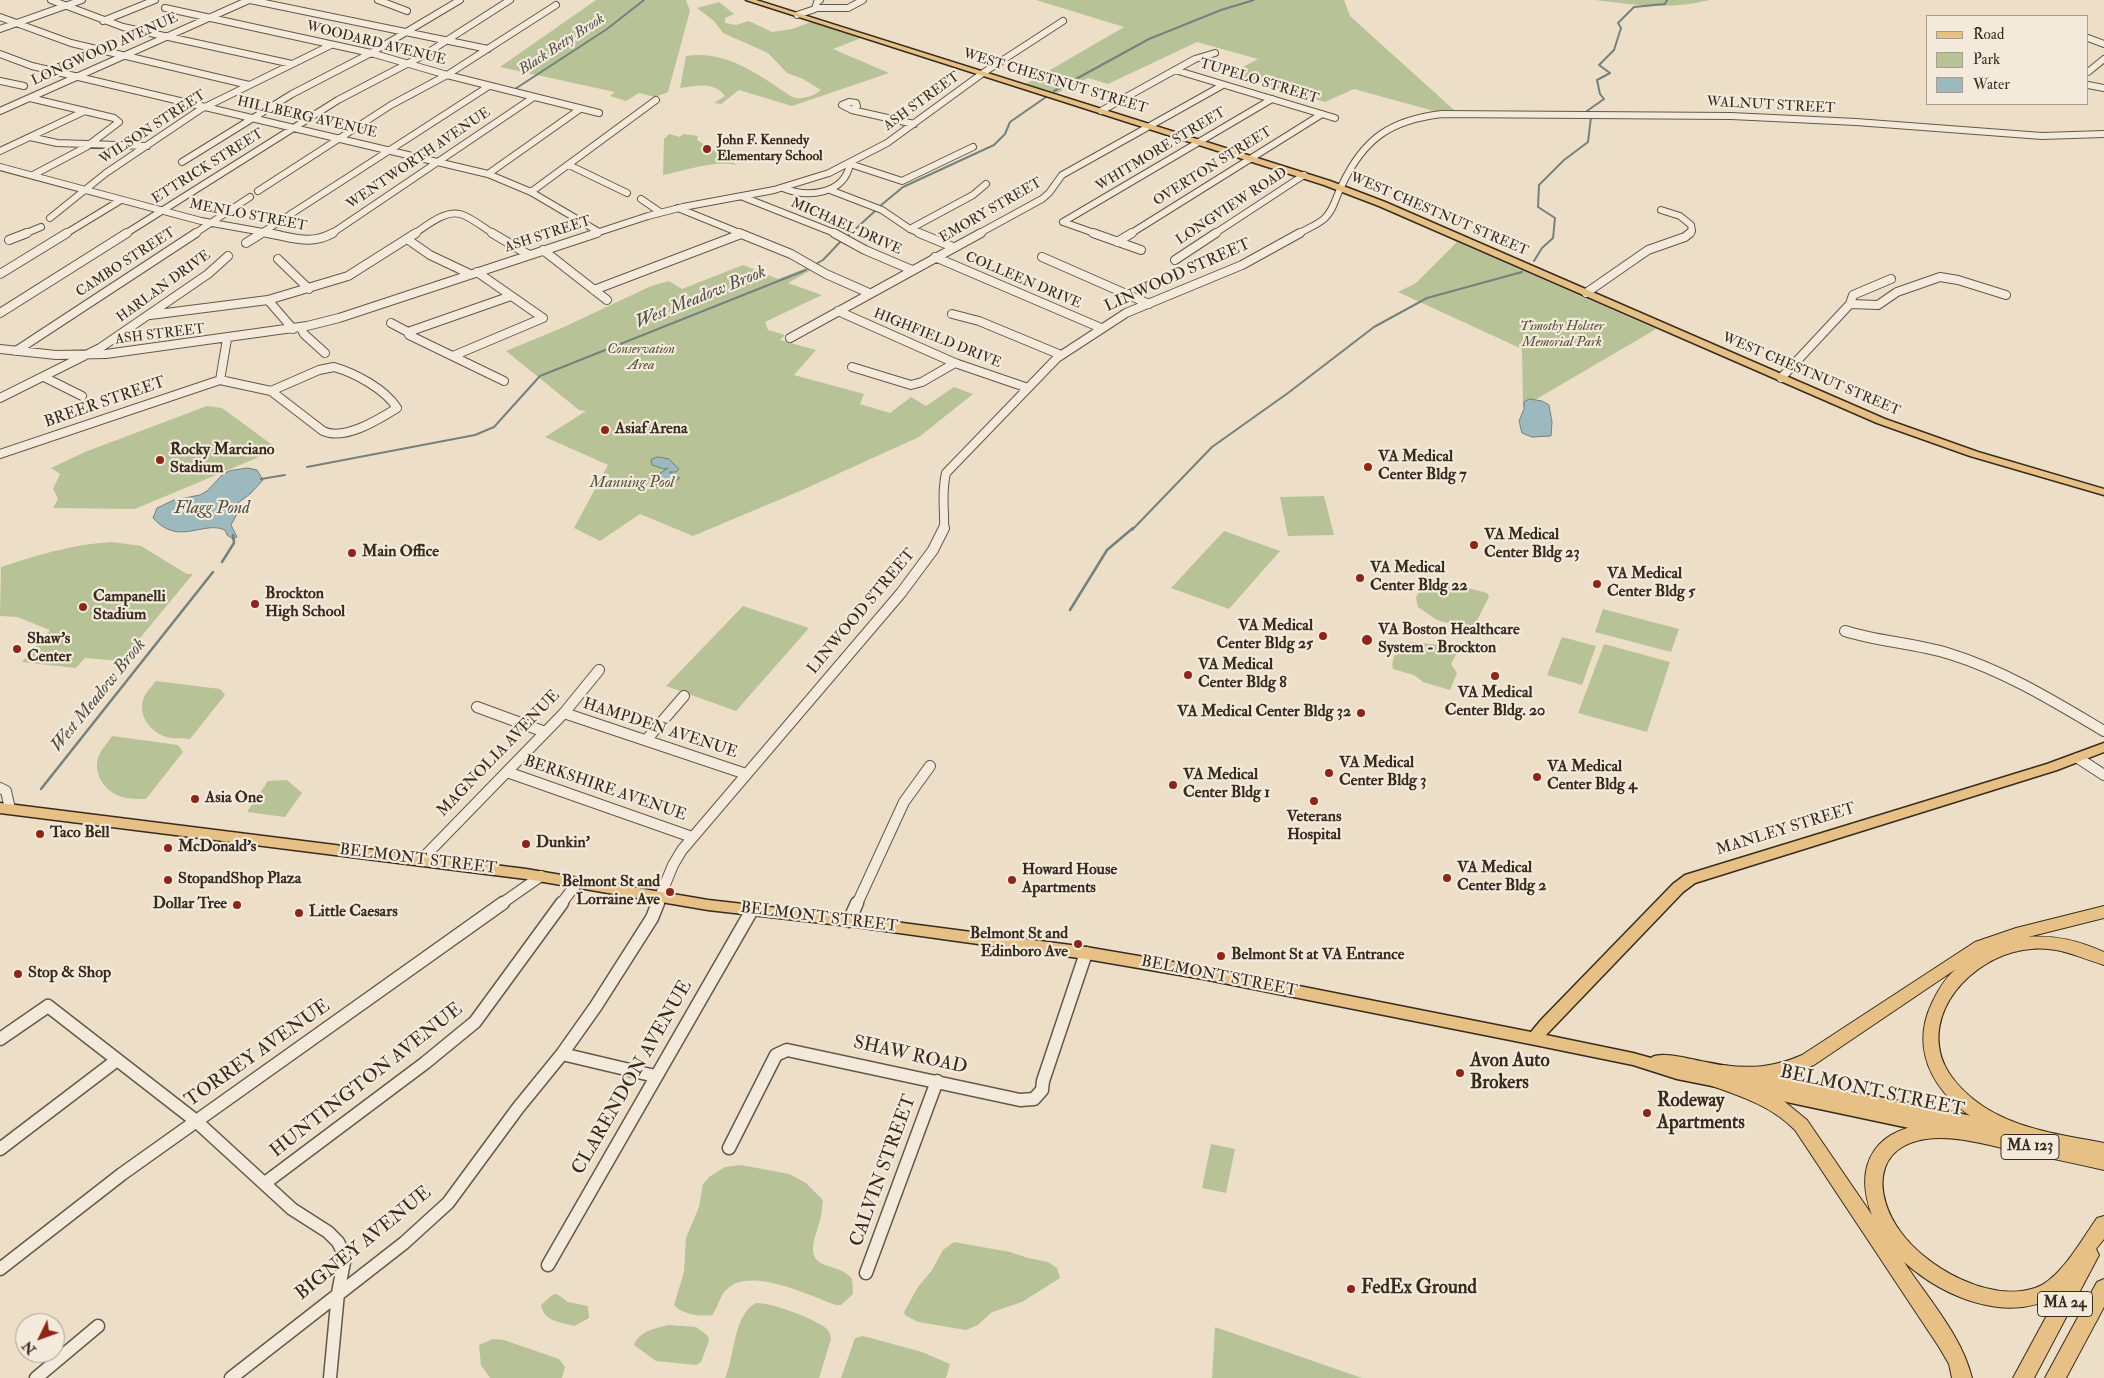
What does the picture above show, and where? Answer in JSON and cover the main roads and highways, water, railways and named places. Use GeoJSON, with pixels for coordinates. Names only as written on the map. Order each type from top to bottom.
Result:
{"type":"FeatureCollection","features":[{"type":"Feature","properties":{"kind":"highway"},"geometry":{"type":"LineString","coordinates":[[1721,1077],[1758,1076],[1790,1068],[1808,1060],[1954,962],[1982,946],[2016,934],[2104,912]]}},
{"type":"Feature","properties":{"kind":"highway"},"geometry":{"type":"LineString","coordinates":[[2061,1142],[2026,1132],[1992,1119],[1956,1093],[1942,1074],[1935,1059],[1932,1042],[1934,1020],[1941,998],[1957,977],[1975,962],[2005,948],[2029,943],[2055,943],[2082,949],[2104,959]]}},
{"type":"Feature","properties":{"kind":"highway"},"geometry":{"type":"LineString","coordinates":[[1721,1077],[1770,1100],[1801,1125],[1949,1346],[1958,1361],[1962,1378]]}},
{"type":"Feature","properties":{"kind":"highway"},"geometry":{"type":"LineString","coordinates":[[1976,1135],[1940,1131],[1910,1135],[1890,1144],[1874,1166],[1873,1190],[1881,1217],[1889,1231],[1908,1254],[1931,1272],[1957,1286],[1986,1296],[2017,1300],[2037,1297],[2050,1292],[2062,1282],[2104,1224]]}},
{"type":"Feature","properties":{"kind":"highway","name":"BELMONT STREET"},"geometry":{"type":"LineString","coordinates":[[1976,1135],[2084,1152],[2104,1151]]}},
{"type":"Feature","properties":{"kind":"highway","name":"BELMONT STREET"},"geometry":{"type":"LineString","coordinates":[[2061,1142],[2104,1162]]}},
{"type":"Feature","properties":{"kind":"highway","name":"MA 24"},"geometry":{"type":"LineString","coordinates":[[2023,1378],[2104,1228]]}},
{"type":"Feature","properties":{"kind":"highway","name":"MA 24"},"geometry":{"type":"LineString","coordinates":[[2055,1378],[2104,1288]]}},
{"type":"Feature","properties":{"kind":"main road","name":"WEST CHESTNUT STREET"},"geometry":{"type":"LineString","coordinates":[[749,0],[1251,158],[1340,188],[1920,436],[1987,459],[2104,492]]}},
{"type":"Feature","properties":{"kind":"main road","name":"MANLEY STREET"},"geometry":{"type":"LineString","coordinates":[[1535,1038],[1617,950],[1690,878],[2078,758],[2104,748]]}},
{"type":"Feature","properties":{"kind":"main road","name":"BELMONT STREET"},"geometry":{"type":"LineString","coordinates":[[5,808],[541,876],[658,897],[1086,953],[1203,973],[1535,1038],[1632,1059],[1675,1063],[1721,1077],[1976,1135]]}},
{"type":"Feature","properties":{"kind":"main road","name":"BELMONT STREET"},"geometry":{"type":"LineString","coordinates":[[1721,1077],[2061,1142]]}},
{"type":"Feature","properties":{"kind":"water"},"geometry":{"type":"Polygon","coordinates":[[[1530,399],[1542,401],[1549,405],[1552,422],[1551,436],[1532,437],[1522,433],[1519,421],[1524,409],[1524,402],[1530,399]]]}},
{"type":"Feature","properties":{"kind":"water"},"geometry":{"type":"Polygon","coordinates":[[[658,457],[669,459],[679,469],[676,472],[669,472],[680,478],[662,489],[654,486],[662,480],[655,477],[668,468],[664,469],[652,465],[651,460],[658,457]]]}},
{"type":"Feature","properties":{"kind":"water","name":"Flagg Pond"},"geometry":{"type":"Polygon","coordinates":[[[248,468],[257,470],[263,480],[250,494],[231,508],[238,512],[231,525],[237,537],[233,539],[227,535],[225,530],[217,528],[181,532],[172,531],[153,518],[157,508],[174,500],[200,495],[229,471],[248,468]]]}},
{"type":"Feature","properties":{"kind":"waterway","name":"Black Betty Brook"},"geometry":{"type":"LineString","coordinates":[[515,89],[607,29],[644,0]]}},
{"type":"Feature","properties":{"kind":"waterway","name":"West Meadow Brook"},"geometry":{"type":"LineString","coordinates":[[1054,91],[1149,39],[1221,10],[1254,0]]}},
{"type":"Feature","properties":{"kind":"waterway"},"geometry":{"type":"LineString","coordinates":[[1587,111],[1604,99],[1600,94],[1597,80],[1610,73],[1599,65],[1614,50],[1621,28],[1618,23],[1634,7],[1665,4],[1667,0]]}},
{"type":"Feature","properties":{"kind":"waterway","name":"West Meadow Brook"},"geometry":{"type":"LineString","coordinates":[[880,206],[903,187],[994,145],[1005,134],[1010,122],[1046,97]]}},
{"type":"Feature","properties":{"kind":"waterway"},"geometry":{"type":"LineString","coordinates":[[1534,261],[1542,248],[1553,238],[1555,218],[1538,207],[1539,185],[1564,160],[1588,142],[1591,117]]}},
{"type":"Feature","properties":{"kind":"waterway","name":"West Meadow Brook"},"geometry":{"type":"LineString","coordinates":[[849,235],[875,211]]}},
{"type":"Feature","properties":{"kind":"waterway","name":"West Meadow Brook"},"geometry":{"type":"LineString","coordinates":[[814,265],[823,260],[842,240]]}},
{"type":"Feature","properties":{"kind":"waterway","name":"West Meadow Brook"},"geometry":{"type":"LineString","coordinates":[[307,467],[475,435],[494,427],[540,376],[806,270]]}},
{"type":"Feature","properties":{"kind":"waterway"},"geometry":{"type":"LineString","coordinates":[[1132,530],[1212,447],[1288,393],[1374,327],[1427,298],[1522,272]]}},
{"type":"Feature","properties":{"kind":"waterway","name":"West Meadow Brook"},"geometry":{"type":"LineString","coordinates":[[261,479],[285,475]]}},
{"type":"Feature","properties":{"kind":"waterway"},"geometry":{"type":"LineString","coordinates":[[1070,610],[1107,550],[1133,528]]}},
{"type":"Feature","properties":{"kind":"waterway","name":"West Meadow Brook"},"geometry":{"type":"LineString","coordinates":[[222,562],[234,543],[233,535]]}},
{"type":"Feature","properties":{"kind":"waterway","name":"West Meadow Brook"},"geometry":{"type":"LineString","coordinates":[[41,789],[213,572]]}},
{"type":"Feature","properties":{"kind":"place","name":"John F. Kennedy Elementary School"},"geometry":{"type":"Point","coordinates":[707,149]}},
{"type":"Feature","properties":{"kind":"place","name":"Asiaf Arena"},"geometry":{"type":"Point","coordinates":[605,430]}},
{"type":"Feature","properties":{"kind":"place","name":"Rocky Marciano Stadium"},"geometry":{"type":"Point","coordinates":[160,460]}},
{"type":"Feature","properties":{"kind":"place","name":"VA Medical Center Bldg 7"},"geometry":{"type":"Point","coordinates":[1368,467]}},
{"type":"Feature","properties":{"kind":"place","name":"VA Medical Center Bldg 23"},"geometry":{"type":"Point","coordinates":[1474,545]}},
{"type":"Feature","properties":{"kind":"place","name":"Main Office"},"geometry":{"type":"Point","coordinates":[352,553]}},
{"type":"Feature","properties":{"kind":"place","name":"VA Medical Center Bldg 22"},"geometry":{"type":"Point","coordinates":[1360,578]}},
{"type":"Feature","properties":{"kind":"place","name":"VA Medical Center Bldg 5"},"geometry":{"type":"Point","coordinates":[1597,584]}},
{"type":"Feature","properties":{"kind":"place","name":"Brockton High School"},"geometry":{"type":"Point","coordinates":[255,604]}},
{"type":"Feature","properties":{"kind":"place","name":"Campanelli Stadium"},"geometry":{"type":"Point","coordinates":[83,607]}},
{"type":"Feature","properties":{"kind":"place","name":"VA Medical Center Bldg 25"},"geometry":{"type":"Point","coordinates":[1323,636]}},
{"type":"Feature","properties":{"kind":"place","name":"VA Boston Healthcare System - Brockton"},"geometry":{"type":"Point","coordinates":[1367,640]}},
{"type":"Feature","properties":{"kind":"place","name":"Shaw's Center"},"geometry":{"type":"Point","coordinates":[17,649]}},
{"type":"Feature","properties":{"kind":"place","name":"VA Medical Center Bldg 8"},"geometry":{"type":"Point","coordinates":[1188,675]}},
{"type":"Feature","properties":{"kind":"place","name":"VA Medical Center Bldg. 20"},"geometry":{"type":"Point","coordinates":[1495,676]}},
{"type":"Feature","properties":{"kind":"place","name":"VA Medical Center Bldg 32"},"geometry":{"type":"Point","coordinates":[1361,713]}},
{"type":"Feature","properties":{"kind":"place","name":"VA Medical Center Bldg 3"},"geometry":{"type":"Point","coordinates":[1329,773]}},
{"type":"Feature","properties":{"kind":"place","name":"VA Medical Center Bldg 4"},"geometry":{"type":"Point","coordinates":[1537,777]}},
{"type":"Feature","properties":{"kind":"place","name":"VA Medical Center Bldg 1"},"geometry":{"type":"Point","coordinates":[1173,785]}},
{"type":"Feature","properties":{"kind":"place","name":"Asia One"},"geometry":{"type":"Point","coordinates":[195,799]}},
{"type":"Feature","properties":{"kind":"place","name":"Veterans Hospital"},"geometry":{"type":"Point","coordinates":[1314,801]}},
{"type":"Feature","properties":{"kind":"place","name":"Taco Bell"},"geometry":{"type":"Point","coordinates":[40,834]}},
{"type":"Feature","properties":{"kind":"place","name":"Dunkin'"},"geometry":{"type":"Point","coordinates":[526,844]}},
{"type":"Feature","properties":{"kind":"place","name":"McDonald's"},"geometry":{"type":"Point","coordinates":[168,848]}},
{"type":"Feature","properties":{"kind":"place","name":"VA Medical Center Bldg 2"},"geometry":{"type":"Point","coordinates":[1447,878]}},
{"type":"Feature","properties":{"kind":"place","name":"StopandShop Plaza"},"geometry":{"type":"Point","coordinates":[168,880]}},
{"type":"Feature","properties":{"kind":"place","name":"Howard House Apartments"},"geometry":{"type":"Point","coordinates":[1012,880]}},
{"type":"Feature","properties":{"kind":"place","name":"Belmont St and Lorraine Ave"},"geometry":{"type":"Point","coordinates":[670,892]}},
{"type":"Feature","properties":{"kind":"place","name":"Dollar Tree"},"geometry":{"type":"Point","coordinates":[237,905]}},
{"type":"Feature","properties":{"kind":"place","name":"Little Caesars"},"geometry":{"type":"Point","coordinates":[299,913]}},
{"type":"Feature","properties":{"kind":"place","name":"Belmont St and Edinboro Ave"},"geometry":{"type":"Point","coordinates":[1078,944]}},
{"type":"Feature","properties":{"kind":"place","name":"Belmont St at VA Entrance"},"geometry":{"type":"Point","coordinates":[1221,956]}},
{"type":"Feature","properties":{"kind":"place","name":"Stop & Shop"},"geometry":{"type":"Point","coordinates":[18,974]}},
{"type":"Feature","properties":{"kind":"place","name":"Avon Auto Brokers"},"geometry":{"type":"Point","coordinates":[1460,1073]}},
{"type":"Feature","properties":{"kind":"place","name":"Rodeway Apartments"},"geometry":{"type":"Point","coordinates":[1647,1113]}},
{"type":"Feature","properties":{"kind":"place","name":"FedEx Ground"},"geometry":{"type":"Point","coordinates":[1351,1289]}},
{"type":"Feature","properties":{"kind":"park label","name":"Timothy Holster Memorial Park"},"geometry":{"type":"Point","coordinates":[1562,336]}},
{"type":"Feature","properties":{"kind":"park label","name":"Conservation Area"},"geometry":{"type":"Point","coordinates":[641,358]}},
{"type":"Feature","properties":{"kind":"park label","name":"Manning Pool"},"geometry":{"type":"Point","coordinates":[632,484]}}]}
